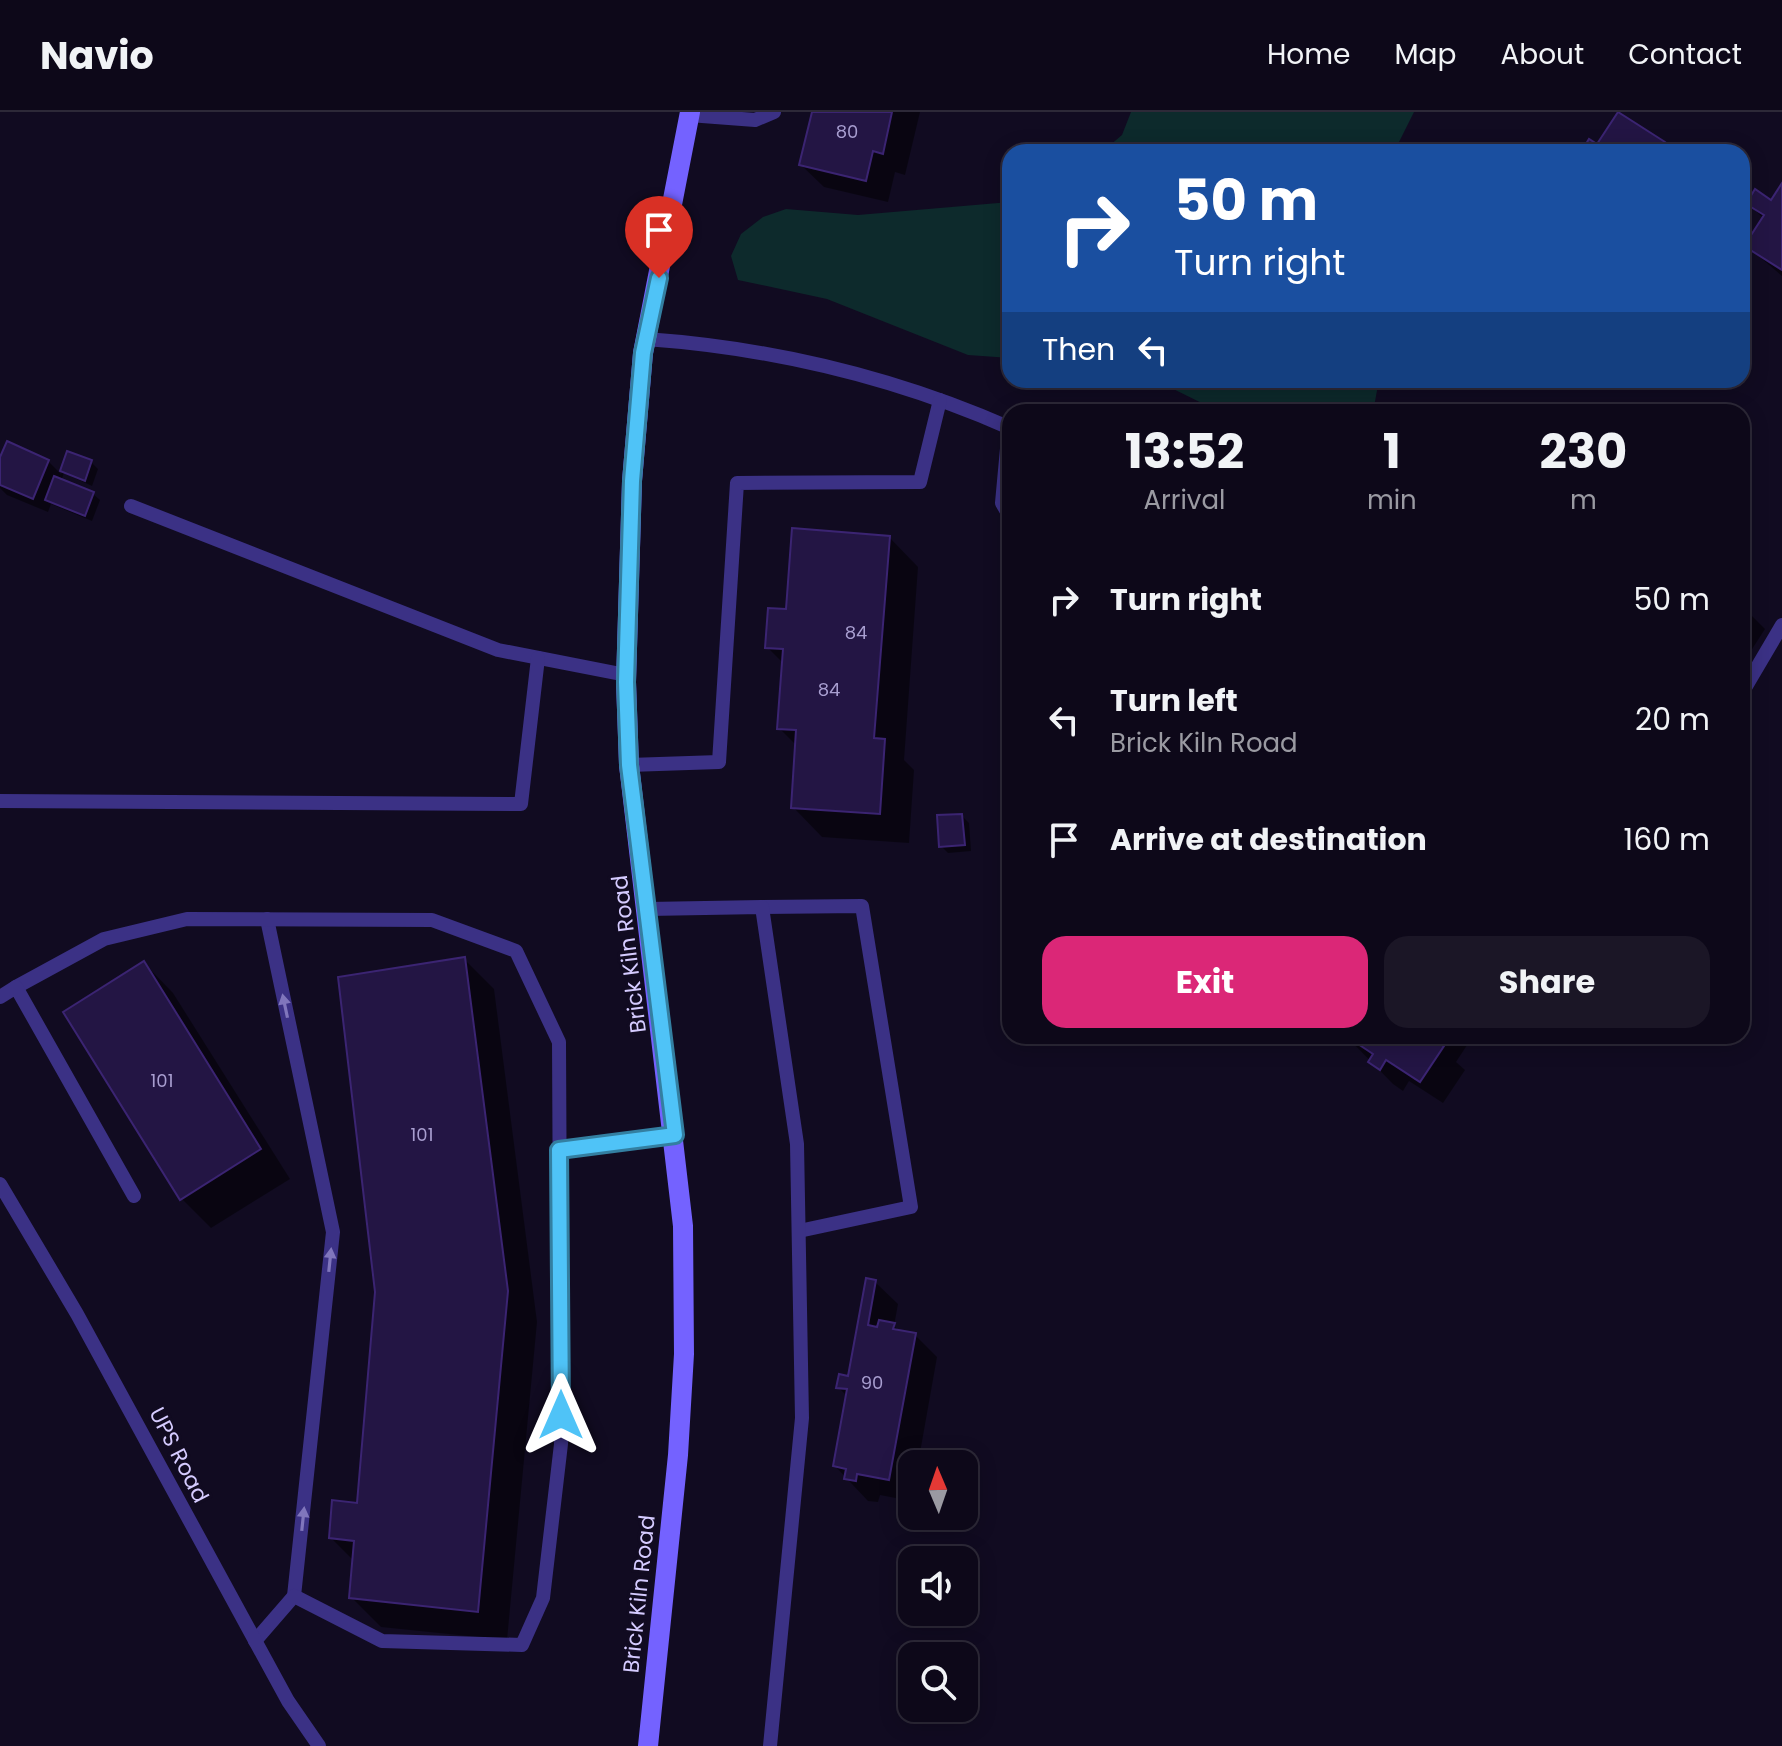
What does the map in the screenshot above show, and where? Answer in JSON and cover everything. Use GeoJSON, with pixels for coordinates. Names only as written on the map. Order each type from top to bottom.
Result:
{"type":"FeatureCollection","features":[{"type":"Feature","properties":{"kind":"street","name":"Brick Kiln Road"},"geometry":{"type":"LineString","coordinates":[[648,1746],[678,1455],[684,1354],[683,1226],[675,1135],[629,765],[626,675],[632,481],[646,339],[690,114]]}},
{"type":"Feature","properties":{"kind":"lane"},"geometry":{"type":"LineString","coordinates":[[690,114],[755,120],[774,112]]}},
{"type":"Feature","properties":{"kind":"lane"},"geometry":{"type":"LineString","coordinates":[[646,339],[795,357],[886,381],[1002,424]]}},
{"type":"Feature","properties":{"kind":"lane"},"geometry":{"type":"LineString","coordinates":[[629,765],[719,762],[737,483],[920,482],[940,400]]}},
{"type":"Feature","properties":{"kind":"lane"},"geometry":{"type":"LineString","coordinates":[[131,506],[498,650],[626,675]]}},
{"type":"Feature","properties":{"kind":"lane"},"geometry":{"type":"LineString","coordinates":[[1750,679],[1782,625]]}},
{"type":"Feature","properties":{"kind":"lane"},"geometry":{"type":"LineString","coordinates":[[0,801],[521,804],[538,658]]}},
{"type":"Feature","properties":{"kind":"lane"},"geometry":{"type":"LineString","coordinates":[[648,909],[862,906],[911,1207],[799,1231]]}},
{"type":"Feature","properties":{"kind":"lane"},"geometry":{"type":"LineString","coordinates":[[762,907],[797,1144],[802,1418],[770,1746]]}},
{"type":"Feature","properties":{"kind":"lane"},"geometry":{"type":"LineString","coordinates":[[0,997],[104,939],[187,919],[432,920],[516,951],[559,1042],[561,1444],[543,1598],[522,1645],[382,1641],[294,1596]]}},
{"type":"Feature","properties":{"kind":"lane"},"geometry":{"type":"LineString","coordinates":[[255,1641],[294,1596],[333,1232],[267,919]]}},
{"type":"Feature","properties":{"kind":"lane"},"geometry":{"type":"LineString","coordinates":[[16,987],[134,1196]]}},
{"type":"Feature","properties":{"kind":"lane"},"geometry":{"type":"LineString","coordinates":[[559,1150],[675,1135]]}},
{"type":"Feature","properties":{"kind":"lane","name":"UPS Road"},"geometry":{"type":"LineString","coordinates":[[0,1184],[77,1314],[288,1701],[319,1746]]}},
{"type":"Feature","properties":{"kind":"green space"},"geometry":{"type":"Polygon","coordinates":[[[1131,112],[1414,112],[1398,144],[1111,144],[1122,135],[1131,112]]]}},
{"type":"Feature","properties":{"kind":"green space"},"geometry":{"type":"Polygon","coordinates":[[[1002,203],[1002,357],[968,355],[827,299],[738,280],[731,256],[741,234],[763,217],[786,209],[858,215],[1002,203]]]}},
{"type":"Feature","properties":{"kind":"green space"},"geometry":{"type":"Polygon","coordinates":[[[1171,388],[1378,388],[1374,404],[1204,404],[1171,388]]]}},
{"type":"Feature","properties":{"kind":"building"},"geometry":{"type":"Polygon","coordinates":[[[812,112],[892,112],[883,154],[873,151],[866,181],[799,165],[812,112]]]}},
{"type":"Feature","properties":{"kind":"building"},"geometry":{"type":"Polygon","coordinates":[[[1618,112],[1665,142],[1664,144],[1597,144],[1618,112]]]}},
{"type":"Feature","properties":{"kind":"building"},"geometry":{"type":"Polygon","coordinates":[[[1782,183],[1782,270],[1750,250],[1750,237],[1764,215],[1750,206],[1750,197],[1755,189],[1771,200],[1782,183]]]}},
{"type":"Feature","properties":{"kind":"building"},"geometry":{"type":"Polygon","coordinates":[[[7,441],[49,460],[33,499],[0,485],[0,457],[7,441]]]}},
{"type":"Feature","properties":{"kind":"building"},"geometry":{"type":"Polygon","coordinates":[[[67,451],[92,460],[85,481],[60,471],[67,451]]]}},
{"type":"Feature","properties":{"kind":"building"},"geometry":{"type":"Polygon","coordinates":[[[54,476],[94,492],[85,516],[45,500],[54,476]]]}},
{"type":"Feature","properties":{"kind":"building"},"geometry":{"type":"Polygon","coordinates":[[[792,528],[890,536],[874,738],[885,739],[880,814],[791,808],[796,730],[777,729],[783,649],[765,648],[768,608],[786,609],[792,528]]]}},
{"type":"Feature","properties":{"kind":"building"},"geometry":{"type":"Polygon","coordinates":[[[962,814],[965,845],[939,847],[937,815],[962,814]]]}},
{"type":"Feature","properties":{"kind":"building"},"geometry":{"type":"Polygon","coordinates":[[[465,957],[508,1291],[478,1612],[349,1598],[354,1541],[329,1538],[332,1500],[357,1503],[375,1292],[338,977],[465,957]]]}},
{"type":"Feature","properties":{"kind":"building"},"geometry":{"type":"Polygon","coordinates":[[[144,961],[261,1149],[180,1200],[63,1012],[144,961]]]}},
{"type":"Feature","properties":{"kind":"building"},"geometry":{"type":"Polygon","coordinates":[[[1358,1044],[1444,1046],[1420,1082],[1386,1060],[1380,1070],[1368,1062],[1373,1054],[1358,1044]]]}},
{"type":"Feature","properties":{"kind":"building"},"geometry":{"type":"Polygon","coordinates":[[[866,1278],[876,1280],[868,1325],[877,1327],[879,1320],[895,1323],[893,1329],[916,1333],[889,1480],[857,1474],[856,1481],[844,1479],[846,1469],[833,1466],[847,1389],[836,1388],[839,1374],[848,1376],[866,1278]]]}},
{"type":"Feature","properties":{"kind":"route"},"geometry":{"type":"LineString","coordinates":[[561,1415],[559,1150],[675,1135],[629,765],[626,682],[632,481],[643,353],[659,278]]}}]}
